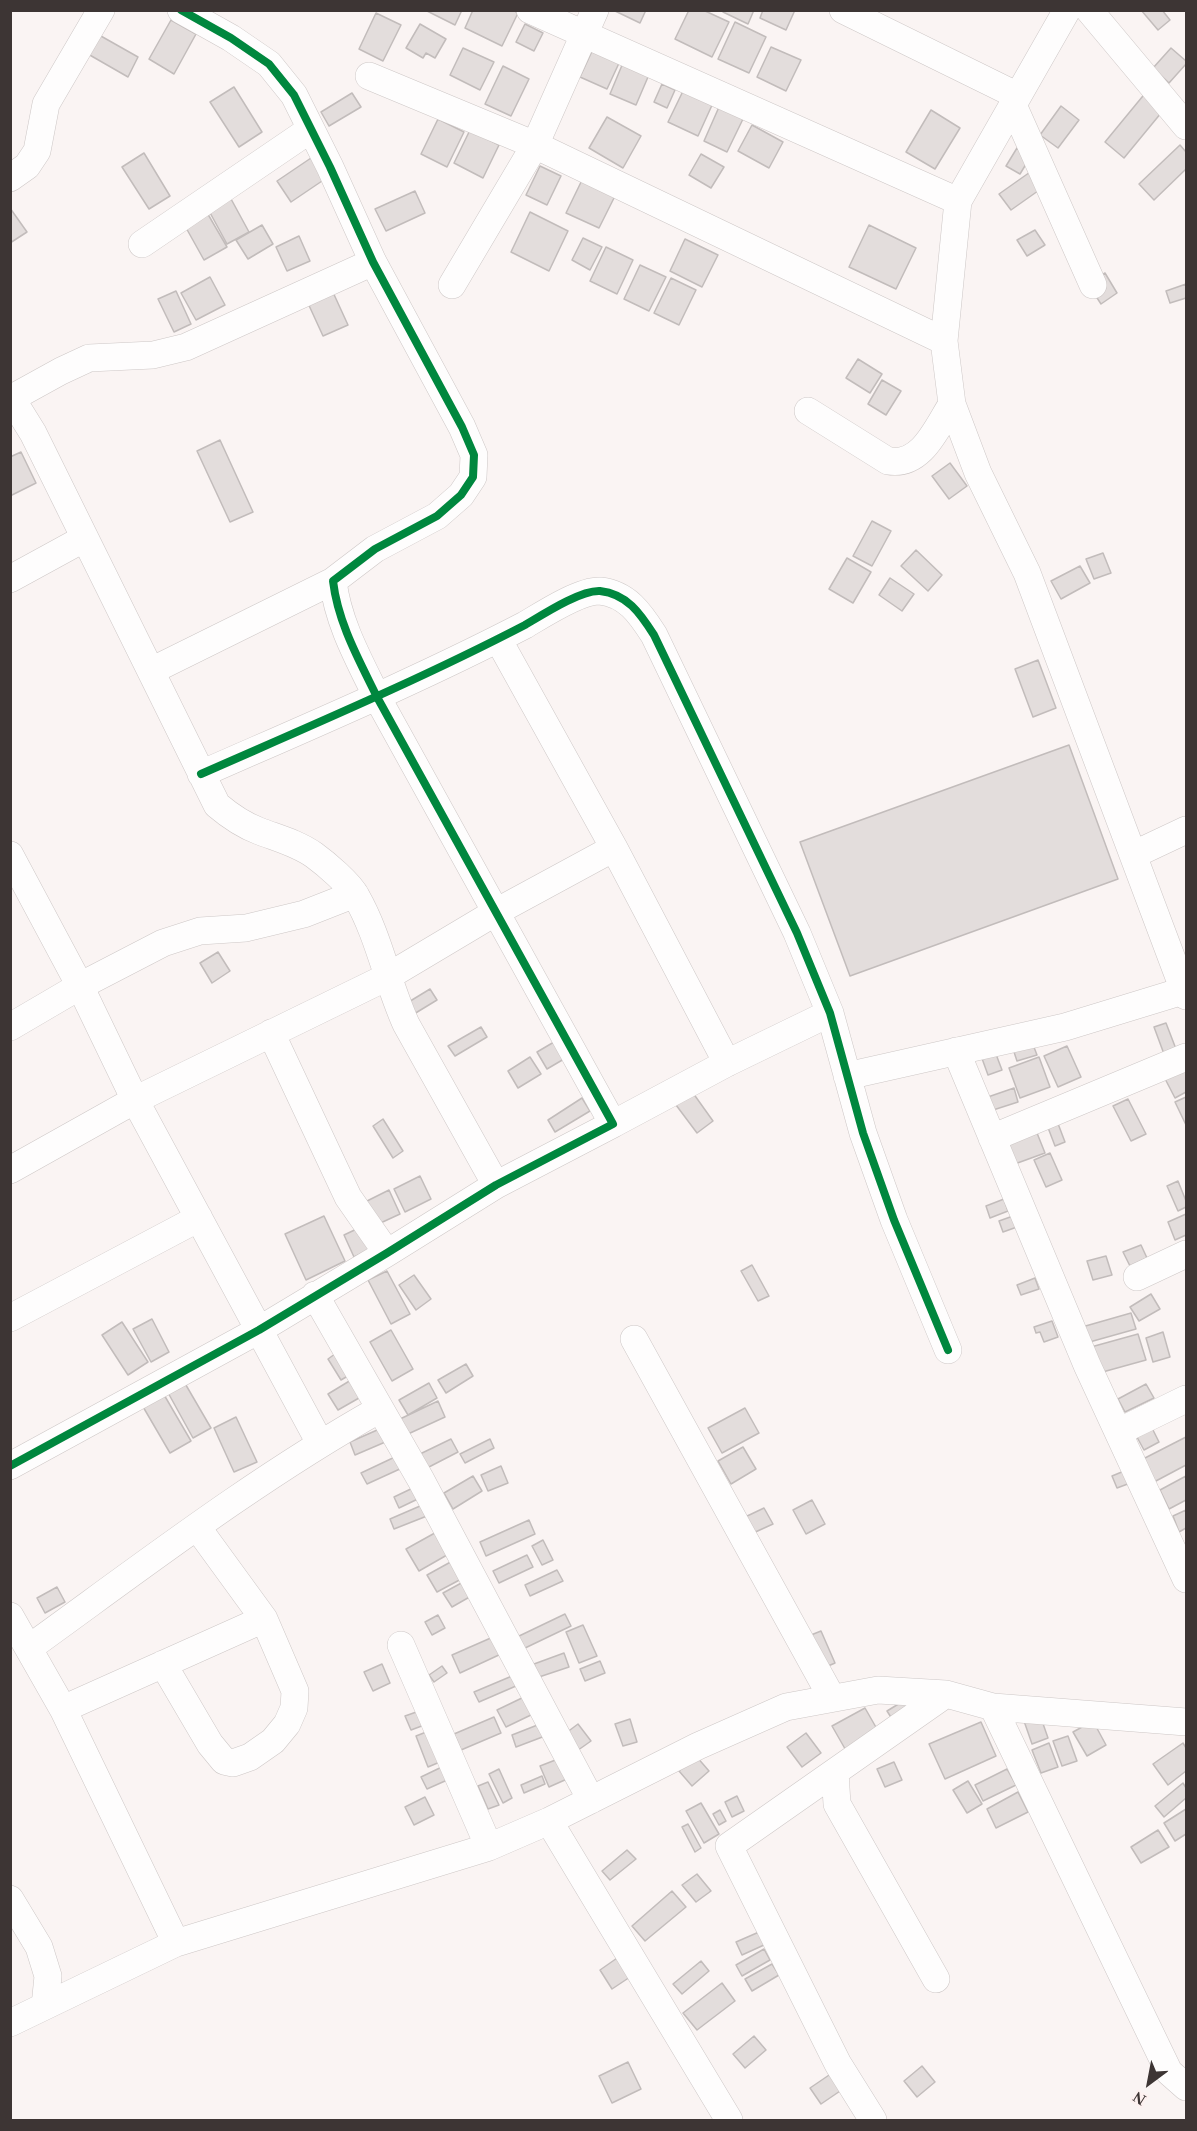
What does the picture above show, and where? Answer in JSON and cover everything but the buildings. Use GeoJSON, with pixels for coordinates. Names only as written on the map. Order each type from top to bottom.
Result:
{"type":"FeatureCollection","features":[{"type":"Feature","properties":{"kind":"street"},"geometry":{"type":"LineString","coordinates":[[10,178],[27,166],[37,151],[46,104],[101,10]]}},
{"type":"Feature","properties":{"kind":"street"},"geometry":{"type":"LineString","coordinates":[[151,671],[333,581],[375,549],[437,516],[461,495],[473,477],[474,455],[462,427],[374,262],[294,95],[269,64],[231,38],[182,10]]}},
{"type":"Feature","properties":{"kind":"street"},"geometry":{"type":"LineString","coordinates":[[530,10],[590,22],[958,201]]}},
{"type":"Feature","properties":{"kind":"street"},"geometry":{"type":"LineString","coordinates":[[843,10],[1016,101],[1093,285]]}},
{"type":"Feature","properties":{"kind":"street"},"geometry":{"type":"LineString","coordinates":[[847,1076],[1065,1028],[1186,992],[1027,573],[978,473],[952,404],[945,341],[958,201],[1067,10]]}},
{"type":"Feature","properties":{"kind":"street"},"geometry":{"type":"LineString","coordinates":[[1089,10],[1186,126]]}},
{"type":"Feature","properties":{"kind":"street"},"geometry":{"type":"LineString","coordinates":[[452,285],[535,145],[590,22]]}},
{"type":"Feature","properties":{"kind":"street"},"geometry":{"type":"LineString","coordinates":[[369,76],[535,145],[945,341]]}},
{"type":"Feature","properties":{"kind":"street"},"geometry":{"type":"LineString","coordinates":[[142,244],[311,129]]}},
{"type":"Feature","properties":{"kind":"street"},"geometry":{"type":"LineString","coordinates":[[374,262],[186,347],[153,355],[89,358],[11,397],[33,433],[217,805],[232,818],[313,854],[355,894],[376,941],[387,977],[406,1024],[496,1185]]}},
{"type":"Feature","properties":{"kind":"street"},"geometry":{"type":"LineString","coordinates":[[808,411],[888,461],[898,463],[912,458],[922,450],[952,404]]}},
{"type":"Feature","properties":{"kind":"street"},"geometry":{"type":"LineString","coordinates":[[10,579],[85,538]]}},
{"type":"Feature","properties":{"kind":"street"},"geometry":{"type":"LineString","coordinates":[[333,581],[336,604],[352,646],[377,697],[613,1124]]}},
{"type":"Feature","properties":{"kind":"street"},"geometry":{"type":"LineString","coordinates":[[201,774],[377,697],[498,639],[580,596],[598,591],[623,597],[639,612],[654,634],[797,933],[830,1013],[863,1133],[894,1220],[948,1350]]}},
{"type":"Feature","properties":{"kind":"street"},"geometry":{"type":"LineString","coordinates":[[498,639],[614,848],[727,1063]]}},
{"type":"Feature","properties":{"kind":"street"},"geometry":{"type":"LineString","coordinates":[[1133,855],[1186,830]]}},
{"type":"Feature","properties":{"kind":"street"},"geometry":{"type":"LineString","coordinates":[[10,1170],[135,1100],[387,977],[496,912],[614,848]]}},
{"type":"Feature","properties":{"kind":"street"},"geometry":{"type":"LineString","coordinates":[[14,871],[80,986],[135,1100],[320,1443]]}},
{"type":"Feature","properties":{"kind":"street"},"geometry":{"type":"LineString","coordinates":[[10,1027],[80,986],[163,943],[200,931],[246,928],[304,914],[355,894]]}},
{"type":"Feature","properties":{"kind":"street"},"geometry":{"type":"LineString","coordinates":[[10,1466],[259,1330],[315,1294],[387,1254],[496,1185],[727,1063],[830,1013]]}},
{"type":"Feature","properties":{"kind":"street"},"geometry":{"type":"LineString","coordinates":[[271,1033],[348,1197],[387,1254]]}},
{"type":"Feature","properties":{"kind":"street"},"geometry":{"type":"LineString","coordinates":[[956,1051],[1083,1354],[1186,1579]]}},
{"type":"Feature","properties":{"kind":"street"},"geometry":{"type":"LineString","coordinates":[[992,1138],[1186,1057]]}},
{"type":"Feature","properties":{"kind":"street"},"geometry":{"type":"LineString","coordinates":[[10,1318],[199,1218]]}},
{"type":"Feature","properties":{"kind":"street"},"geometry":{"type":"LineString","coordinates":[[1137,1277],[1186,1254]]}},
{"type":"Feature","properties":{"kind":"street"},"geometry":{"type":"LineString","coordinates":[[315,1294],[421,1480],[591,1800]]}},
{"type":"Feature","properties":{"kind":"street"},"geometry":{"type":"LineString","coordinates":[[634,1339],[832,1698]]}},
{"type":"Feature","properties":{"kind":"street"},"geometry":{"type":"LineString","coordinates":[[1118,1432],[1186,1399]]}},
{"type":"Feature","properties":{"kind":"street"},"geometry":{"type":"LineString","coordinates":[[29,1648],[197,1527],[320,1443],[380,1409]]}},
{"type":"Feature","properties":{"kind":"street"},"geometry":{"type":"LineString","coordinates":[[163,1664],[218,1755],[224,1761],[233,1763],[250,1757],[273,1741],[287,1724],[294,1708],[295,1691],[264,1619],[197,1527]]}},
{"type":"Feature","properties":{"kind":"street"},"geometry":{"type":"LineString","coordinates":[[10,1616],[63,1709],[176,1943]]}},
{"type":"Feature","properties":{"kind":"street"},"geometry":{"type":"LineString","coordinates":[[63,1709],[264,1619]]}},
{"type":"Feature","properties":{"kind":"street"},"geometry":{"type":"LineString","coordinates":[[401,1645],[489,1847]]}},
{"type":"Feature","properties":{"kind":"street"},"geometry":{"type":"LineString","coordinates":[[10,2023],[176,1943],[489,1847],[549,1821],[698,1746],[786,1707],[878,1690],[946,1694],[993,1707],[1185,1726]]}},
{"type":"Feature","properties":{"kind":"street"},"geometry":{"type":"LineString","coordinates":[[873,2121],[838,2064],[729,1846],[946,1694]]}},
{"type":"Feature","properties":{"kind":"street"},"geometry":{"type":"LineString","coordinates":[[993,1707],[1169,2072],[1186,2087]]}},
{"type":"Feature","properties":{"kind":"street"},"geometry":{"type":"LineString","coordinates":[[835,1772],[837,1804],[936,1980]]}},
{"type":"Feature","properties":{"kind":"street"},"geometry":{"type":"LineString","coordinates":[[549,1821],[729,2121]]}},
{"type":"Feature","properties":{"kind":"street"},"geometry":{"type":"LineString","coordinates":[[10,1899],[39,1947],[48,1976],[45,2006]]}},
{"type":"Feature","properties":{"kind":"cycle path"},"geometry":{"type":"LineString","coordinates":[[10,1466],[259,1330],[496,1185],[613,1124],[377,697],[339,612],[333,581],[375,549],[437,516],[461,495],[473,477],[474,455],[462,427],[373,262],[294,95],[269,64],[231,38],[181,10]]}},
{"type":"Feature","properties":{"kind":"cycle path"},"geometry":{"type":"LineString","coordinates":[[201,774],[445,665],[582,594],[600,591],[625,600],[638,612],[654,635],[797,933],[830,1013],[863,1133],[894,1220],[948,1350]]}}]}
